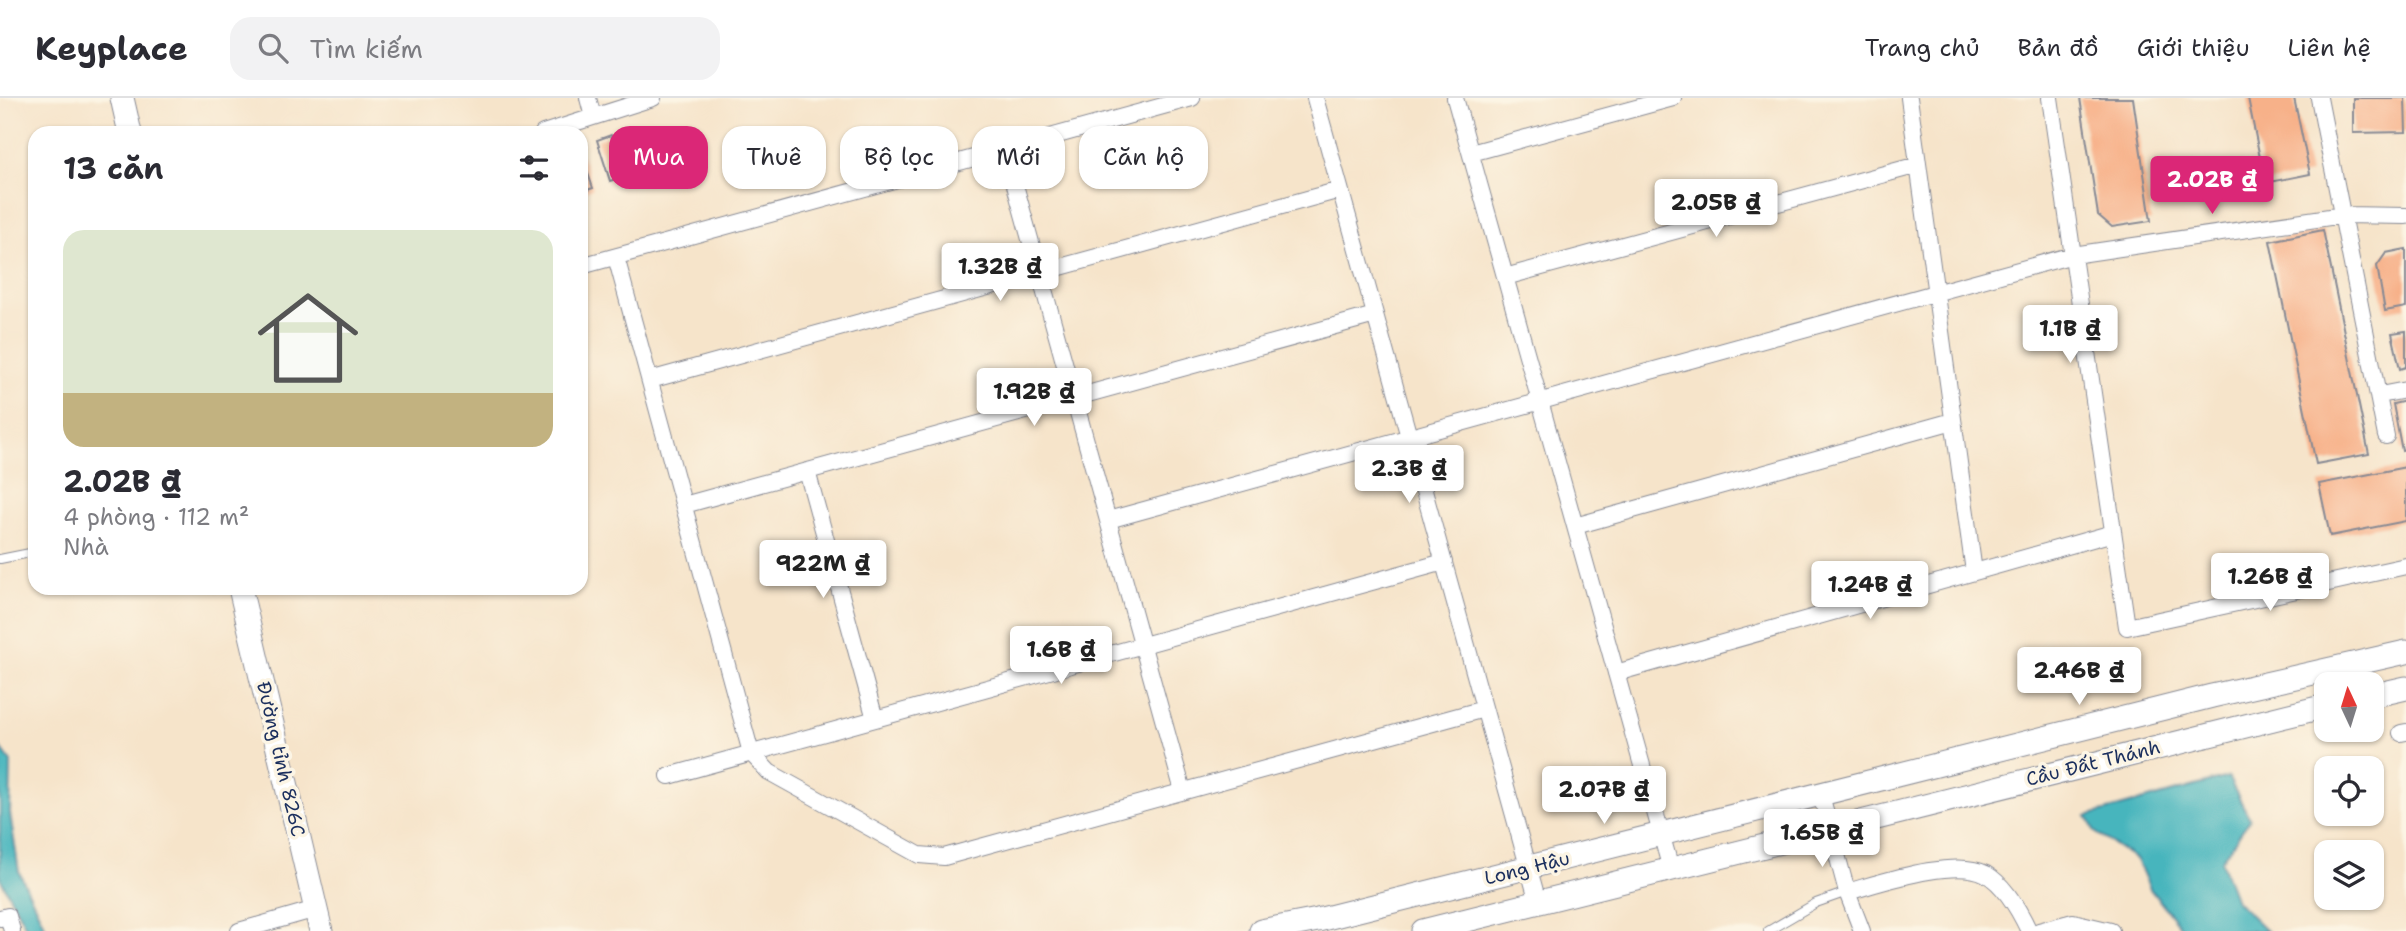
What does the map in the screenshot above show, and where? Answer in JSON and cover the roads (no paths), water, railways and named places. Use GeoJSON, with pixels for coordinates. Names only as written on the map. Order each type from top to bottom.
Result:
{"type":"FeatureCollection","features":[{"type":"Feature","properties":{"kind":"main road"},"geometry":{"type":"LineString","coordinates":[[121,98],[128,126]]}},
{"type":"Feature","properties":{"kind":"main road","name":"Đường tỉnh 826C"},"geometry":{"type":"LineString","coordinates":[[242,595],[318,920]]}},
{"type":"Feature","properties":{"kind":"main road","name":"Cầu Đất Thánh"},"geometry":{"type":"LineString","coordinates":[[1956,761],[2212,696],[2406,652]]}},
{"type":"Feature","properties":{"kind":"main road"},"geometry":{"type":"LineString","coordinates":[[2384,693],[2406,688]]}},
{"type":"Feature","properties":{"kind":"main road","name":"Cầu Đất Thánh"},"geometry":{"type":"LineString","coordinates":[[1966,795],[2314,709]]}},
{"type":"Feature","properties":{"kind":"main road","name":"Long Hậu"},"geometry":{"type":"LineString","coordinates":[[1261,931],[1318,920],[1956,761]]}},
{"type":"Feature","properties":{"kind":"main road","name":"Long Hậu"},"geometry":{"type":"LineString","coordinates":[[1423,931],[1966,795]]}},
{"type":"Feature","properties":{"kind":"street"},"geometry":{"type":"LineString","coordinates":[[588,98],[593,117]]}},
{"type":"Feature","properties":{"kind":"street"},"geometry":{"type":"LineString","coordinates":[[564,126],[653,98]]}},
{"type":"Feature","properties":{"kind":"street"},"geometry":{"type":"LineString","coordinates":[[1065,133],[1192,98]]}},
{"type":"Feature","properties":{"kind":"street"},"geometry":{"type":"LineString","coordinates":[[1315,98],[1538,902]]}},
{"type":"Feature","properties":{"kind":"street"},"geometry":{"type":"LineString","coordinates":[[1455,98],[1671,869]]}},
{"type":"Feature","properties":{"kind":"street"},"geometry":{"type":"LineString","coordinates":[[1471,153],[1673,98]]}},
{"type":"Feature","properties":{"kind":"street"},"geometry":{"type":"LineString","coordinates":[[1909,98],[1974,572]]}},
{"type":"Feature","properties":{"kind":"street"},"geometry":{"type":"LineString","coordinates":[[2050,98],[2127,627],[2406,566]]}},
{"type":"Feature","properties":{"kind":"street"},"geometry":{"type":"LineString","coordinates":[[2319,98],[2386,436]]}},
{"type":"Feature","properties":{"kind":"street"},"geometry":{"type":"LineString","coordinates":[[588,264],[972,158]]}},
{"type":"Feature","properties":{"kind":"street"},"geometry":{"type":"LineString","coordinates":[[1505,277],[1918,165]]}},
{"type":"Feature","properties":{"kind":"street"},"geometry":{"type":"LineString","coordinates":[[1016,189],[1183,791]]}},
{"type":"Feature","properties":{"kind":"street"},"geometry":{"type":"LineString","coordinates":[[650,380],[1340,190]]}},
{"type":"Feature","properties":{"kind":"street"},"geometry":{"type":"LineString","coordinates":[[1108,520],[2073,255],[2343,215],[2406,216]]}},
{"type":"Feature","properties":{"kind":"street"},"geometry":{"type":"LineString","coordinates":[[616,257],[751,753],[769,772],[919,855],[931,858],[1484,709]]}},
{"type":"Feature","properties":{"kind":"street"},"geometry":{"type":"LineString","coordinates":[[684,505],[1375,315]]}},
{"type":"Feature","properties":{"kind":"street"},"geometry":{"type":"LineString","coordinates":[[2380,395],[2406,390]]}},
{"type":"Feature","properties":{"kind":"street"},"geometry":{"type":"LineString","coordinates":[[1575,526],[1953,421]]}},
{"type":"Feature","properties":{"kind":"street"},"geometry":{"type":"LineString","coordinates":[[807,471],[875,719]]}},
{"type":"Feature","properties":{"kind":"street"},"geometry":{"type":"LineString","coordinates":[[1616,673],[2113,533]]}},
{"type":"Feature","properties":{"kind":"street"},"geometry":{"type":"LineString","coordinates":[[669,776],[1444,562]]}},
{"type":"Feature","properties":{"kind":"street"},"geometry":{"type":"LineString","coordinates":[[1821,795],[1847,892],[1862,931]]}},
{"type":"Feature","properties":{"kind":"street"},"geometry":{"type":"LineString","coordinates":[[1847,892],[1900,878],[1960,868],[1987,874],[2009,898],[2029,931]]}},
{"type":"Feature","properties":{"kind":"street"},"geometry":{"type":"LineString","coordinates":[[0,918],[8,916],[12,931]]}},
{"type":"Feature","properties":{"kind":"street"},"geometry":{"type":"LineString","coordinates":[[239,931],[318,920]]}},
{"type":"Feature","properties":{"kind":"street"},"geometry":{"type":"LineString","coordinates":[[2039,931],[2073,922],[2111,931]]}},
{"type":"Feature","properties":{"kind":"lane"},"geometry":{"type":"LineString","coordinates":[[0,559],[28,553]]}},
{"type":"Feature","properties":{"kind":"lane"},"geometry":{"type":"LineString","coordinates":[[1768,931],[1816,903],[1847,892]]}},
{"type":"Feature","properties":{"kind":"water"},"geometry":{"type":"Polygon","coordinates":[[[0,747],[11,762],[10,814],[19,872],[47,931],[28,931],[0,878],[0,747]]]}},
{"type":"Feature","properties":{"kind":"water"},"geometry":{"type":"Polygon","coordinates":[[[2228,777],[2250,819],[2221,861],[2236,901],[2267,931],[2184,931],[2150,889],[2137,860],[2095,832],[2087,816],[2228,777]]]}}]}
